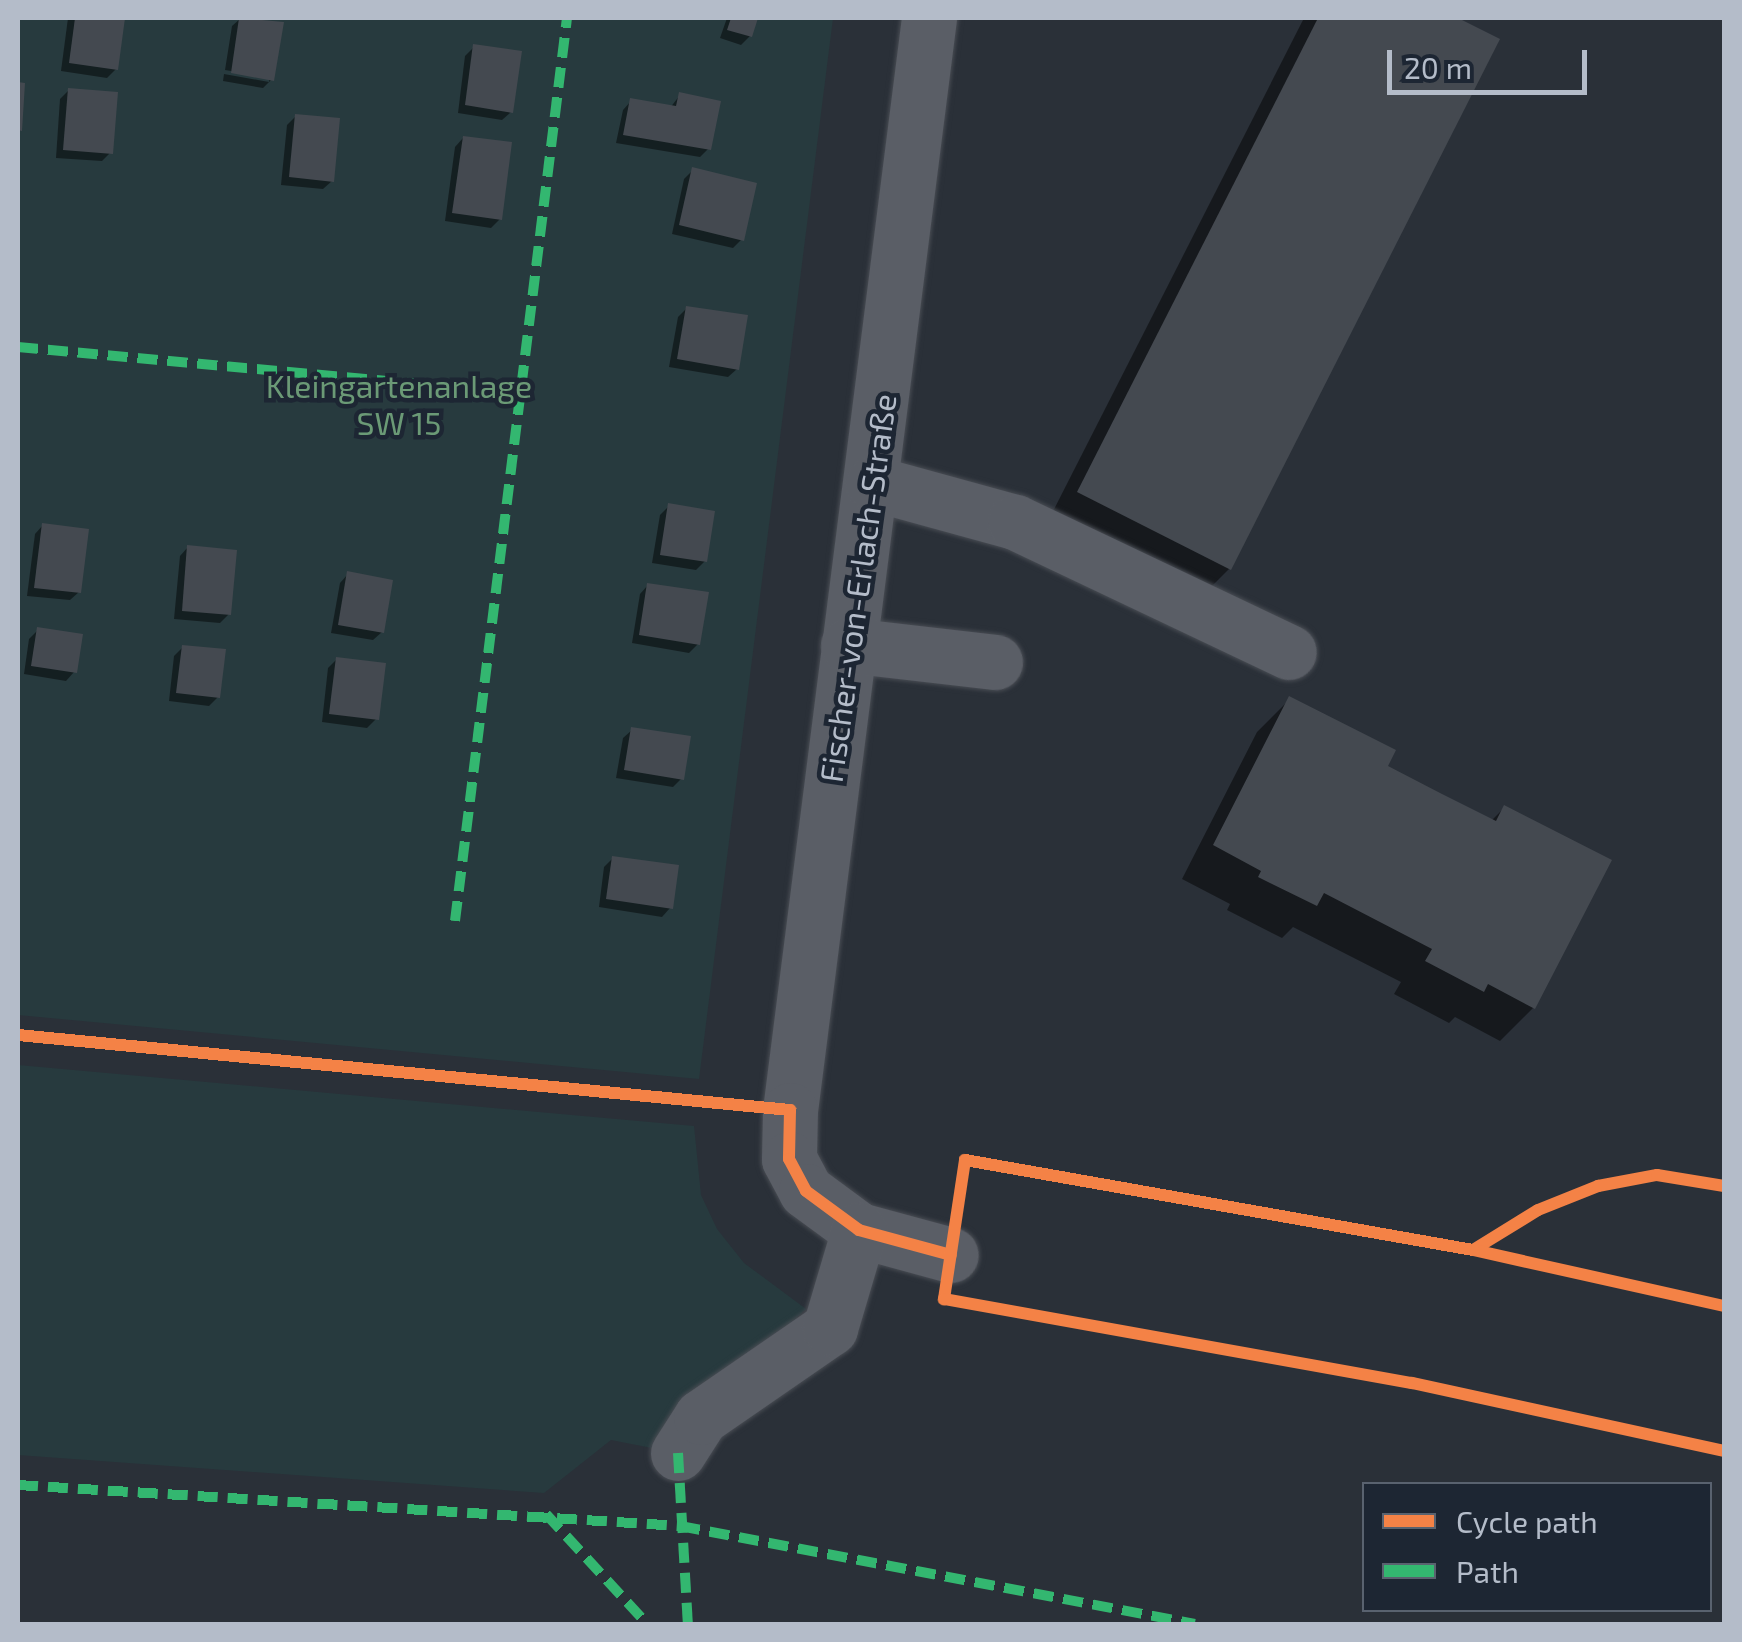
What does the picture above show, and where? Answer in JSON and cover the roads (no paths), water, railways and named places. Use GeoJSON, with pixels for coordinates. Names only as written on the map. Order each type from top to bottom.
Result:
{"type":"FeatureCollection","features":[{"type":"Feature","properties":{"kind":"street","name":"Fischer-von-Erlach-Straße"},"geometry":{"type":"LineString","coordinates":[[859,1230],[806,1191],[789,1158],[790,1110],[929,18]]}},
{"type":"Feature","properties":{"kind":"street"},"geometry":{"type":"LineString","coordinates":[[872,483],[1015,522],[1288,652]]}},
{"type":"Feature","properties":{"kind":"street"},"geometry":{"type":"LineString","coordinates":[[848,645],[996,662]]}},
{"type":"Feature","properties":{"kind":"street"},"geometry":{"type":"LineString","coordinates":[[678,1453],[701,1417],[830,1328],[859,1230],[951,1255]]}},
{"type":"Feature","properties":{"kind":"park label","name":"Kleingartenanlage SW 15"},"geometry":{"type":"Point","coordinates":[399,404]}}]}
